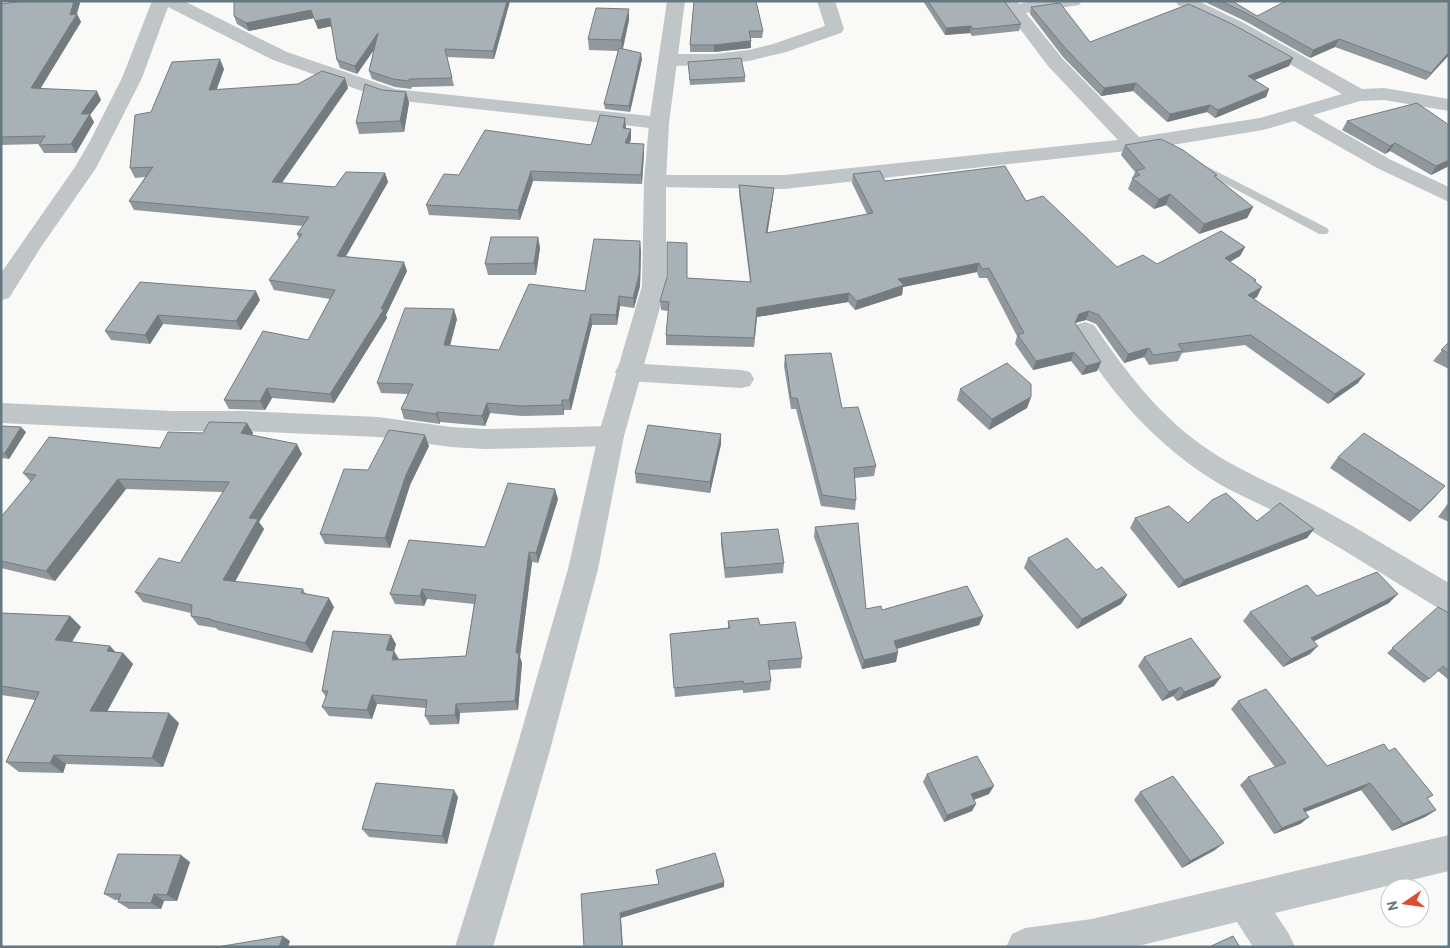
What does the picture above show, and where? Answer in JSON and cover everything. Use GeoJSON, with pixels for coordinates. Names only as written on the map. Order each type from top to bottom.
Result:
{"type":"FeatureCollection","features":[{"type":"Feature","properties":{"kind":"street"},"geometry":{"type":"LineString","coordinates":[[1,292],[32,243],[85,168],[99,143],[132,78],[161,1]]}},
{"type":"Feature","properties":{"kind":"street"},"geometry":{"type":"LineString","coordinates":[[170,1],[280,56],[392,95],[659,123]]}},
{"type":"Feature","properties":{"kind":"street"},"geometry":{"type":"LineString","coordinates":[[474,947],[533,750],[583,569],[611,436],[654,286],[655,181],[659,123],[676,1]]}},
{"type":"Feature","properties":{"kind":"street"},"geometry":{"type":"LineString","coordinates":[[668,60],[706,61],[753,54],[835,29],[826,1]]}},
{"type":"Feature","properties":{"kind":"street"},"geometry":{"type":"LineString","coordinates":[[1011,5],[1073,1]]}},
{"type":"Feature","properties":{"kind":"street"},"geometry":{"type":"LineString","coordinates":[[1184,1],[1238,27],[1358,95]]}},
{"type":"Feature","properties":{"kind":"street"},"geometry":{"type":"LineString","coordinates":[[1011,5],[1055,62],[1153,145]]}},
{"type":"Feature","properties":{"kind":"street"},"geometry":{"type":"LineString","coordinates":[[655,181],[784,182],[1153,145],[1263,124],[1358,95],[1384,94],[1449,105]]}},
{"type":"Feature","properties":{"kind":"street"},"geometry":{"type":"LineString","coordinates":[[1297,114],[1384,164],[1449,195]]}},
{"type":"Feature","properties":{"kind":"street"},"geometry":{"type":"LineString","coordinates":[[1085,331],[1123,386],[1158,423],[1190,452],[1231,477],[1305,514],[1449,599]]}},
{"type":"Feature","properties":{"kind":"street"},"geometry":{"type":"LineString","coordinates":[[628,372],[741,379]]}},
{"type":"Feature","properties":{"kind":"street"},"geometry":{"type":"LineString","coordinates":[[1,414],[378,427],[451,437],[611,436]]}},
{"type":"Feature","properties":{"kind":"street"},"geometry":{"type":"LineString","coordinates":[[1025,947],[1092,938],[1449,853]]}},
{"type":"Feature","properties":{"kind":"street"},"geometry":{"type":"LineString","coordinates":[[1245,902],[1276,947]]}},
{"type":"Feature","properties":{"kind":"lane"},"geometry":{"type":"LineString","coordinates":[[1187,159],[1323,231]]}},
{"type":"Feature","properties":{"kind":"building"},"geometry":{"type":"Polygon","coordinates":[[[25,1],[74,1],[70,15],[77,14],[31,88],[97,91],[81,114],[90,114],[71,144],[39,145],[45,136],[1,137],[1,4],[25,1]]]}},
{"type":"Feature","properties":{"kind":"building"},"geometry":{"type":"Polygon","coordinates":[[[234,1],[507,1],[493,51],[445,49],[452,78],[409,79],[409,81],[393,79],[369,71],[378,33],[355,66],[337,60],[330,18],[315,21],[311,10],[246,23],[234,16],[234,1]]]}},
{"type":"Feature","properties":{"kind":"building"},"geometry":{"type":"Polygon","coordinates":[[[694,1],[756,1],[763,31],[749,31],[751,41],[714,45],[690,45],[694,1]]]}},
{"type":"Feature","properties":{"kind":"building"},"geometry":{"type":"Polygon","coordinates":[[[928,1],[1004,1],[1021,24],[973,29],[971,26],[946,28],[928,1]]]}},
{"type":"Feature","properties":{"kind":"building"},"geometry":{"type":"Polygon","coordinates":[[[1221,1],[1232,1],[1257,16],[1286,1],[1447,1],[1449,2],[1449,52],[1431,73],[1339,39],[1313,50],[1221,1]]]}},
{"type":"Feature","properties":{"kind":"building"},"geometry":{"type":"Polygon","coordinates":[[[1060,3],[1090,42],[1189,4],[1234,25],[1293,58],[1248,76],[1269,89],[1218,110],[1210,105],[1170,114],[1136,83],[1104,88],[1066,49],[1031,7],[1060,3]]]}},
{"type":"Feature","properties":{"kind":"building"},"geometry":{"type":"Polygon","coordinates":[[[596,8],[629,9],[621,40],[588,39],[596,8]]]}},
{"type":"Feature","properties":{"kind":"building"},"geometry":{"type":"Polygon","coordinates":[[[619,48],[641,53],[629,106],[604,104],[619,48]]]}},
{"type":"Feature","properties":{"kind":"building"},"geometry":{"type":"Polygon","coordinates":[[[741,58],[745,77],[690,80],[688,62],[741,58]]]}},
{"type":"Feature","properties":{"kind":"building"},"geometry":{"type":"Polygon","coordinates":[[[220,59],[209,90],[298,84],[322,71],[345,78],[272,182],[335,187],[346,172],[385,173],[337,256],[404,262],[381,309],[384,309],[330,394],[267,388],[260,401],[224,400],[263,331],[308,340],[335,290],[269,280],[302,234],[297,234],[309,217],[129,201],[153,167],[130,168],[135,115],[151,112],[172,62],[220,59]]]}},
{"type":"Feature","properties":{"kind":"building"},"geometry":{"type":"Polygon","coordinates":[[[365,84],[382,90],[406,92],[400,121],[356,123],[365,84]]]}},
{"type":"Feature","properties":{"kind":"building"},"geometry":{"type":"Polygon","coordinates":[[[1417,103],[1449,125],[1449,160],[1436,166],[1395,143],[1390,146],[1347,121],[1417,103]]]}},
{"type":"Feature","properties":{"kind":"building"},"geometry":{"type":"Polygon","coordinates":[[[600,115],[625,118],[623,128],[631,129],[625,143],[644,144],[641,175],[531,171],[518,210],[426,205],[444,174],[459,175],[485,130],[591,145],[600,115]]]}},
{"type":"Feature","properties":{"kind":"building"},"geometry":{"type":"Polygon","coordinates":[[[1161,139],[1183,150],[1217,175],[1214,176],[1253,207],[1204,224],[1170,194],[1159,199],[1132,178],[1140,175],[1136,171],[1145,168],[1125,145],[1161,139]]]}},
{"type":"Feature","properties":{"kind":"building"},"geometry":{"type":"Polygon","coordinates":[[[1005,166],[1026,201],[1043,196],[1117,267],[1143,255],[1157,264],[1221,231],[1245,247],[1225,258],[1256,280],[1254,281],[1262,287],[1248,295],[1365,374],[1335,394],[1251,335],[1178,344],[1183,351],[1153,355],[1149,348],[1128,354],[1099,315],[1089,311],[1079,314],[1075,323],[1101,362],[1086,366],[1074,352],[1036,361],[1018,335],[1024,333],[989,268],[982,269],[979,263],[898,279],[904,285],[857,301],[849,293],[757,308],[754,338],[666,335],[669,302],[660,301],[667,277],[667,242],[687,243],[687,278],[751,282],[739,185],[774,188],[766,233],[873,213],[853,174],[880,171],[885,181],[1005,166]]]}},
{"type":"Feature","properties":{"kind":"building"},"geometry":{"type":"Polygon","coordinates":[[[491,237],[538,237],[534,263],[485,264],[491,237]]]}},
{"type":"Feature","properties":{"kind":"building"},"geometry":{"type":"Polygon","coordinates":[[[594,239],[640,241],[639,275],[633,298],[619,296],[616,315],[591,314],[569,400],[562,400],[562,405],[520,406],[487,403],[482,416],[437,412],[436,414],[401,409],[413,384],[377,383],[405,308],[454,309],[444,345],[499,350],[529,284],[585,291],[594,239]]]}},
{"type":"Feature","properties":{"kind":"building"},"geometry":{"type":"Polygon","coordinates":[[[140,282],[256,291],[236,321],[158,315],[145,335],[105,331],[140,282]]]}},
{"type":"Feature","properties":{"kind":"building"},"geometry":{"type":"Polygon","coordinates":[[[1449,342],[1449,353],[1441,350],[1449,342]]]}},
{"type":"Feature","properties":{"kind":"building"},"geometry":{"type":"Polygon","coordinates":[[[831,353],[842,408],[858,407],[876,466],[854,468],[856,500],[822,495],[797,398],[791,398],[785,355],[831,353]]]}},
{"type":"Feature","properties":{"kind":"building"},"geometry":{"type":"Polygon","coordinates":[[[1007,363],[1031,384],[1031,397],[992,419],[960,389],[1007,363]]]}},
{"type":"Feature","properties":{"kind":"building"},"geometry":{"type":"Polygon","coordinates":[[[209,422],[247,423],[241,433],[297,444],[249,518],[258,519],[223,580],[303,589],[301,593],[329,598],[305,643],[211,619],[191,616],[192,605],[135,592],[159,558],[180,563],[229,482],[118,479],[46,571],[1,561],[1,517],[36,475],[23,473],[49,437],[160,448],[168,432],[203,433],[209,422]]]}},
{"type":"Feature","properties":{"kind":"building"},"geometry":{"type":"Polygon","coordinates":[[[648,425],[721,434],[710,482],[635,473],[648,425]]]}},
{"type":"Feature","properties":{"kind":"building"},"geometry":{"type":"Polygon","coordinates":[[[1,426],[21,427],[5,453],[1,453],[1,426]]]}},
{"type":"Feature","properties":{"kind":"building"},"geometry":{"type":"Polygon","coordinates":[[[389,430],[425,435],[406,475],[385,538],[320,534],[344,469],[368,470],[389,430]]]}},
{"type":"Feature","properties":{"kind":"building"},"geometry":{"type":"Polygon","coordinates":[[[1364,433],[1445,486],[1420,511],[1338,457],[1364,433]]]}},
{"type":"Feature","properties":{"kind":"building"},"geometry":{"type":"Polygon","coordinates":[[[508,483],[555,489],[536,553],[529,552],[516,653],[519,653],[515,701],[456,704],[455,715],[425,716],[427,700],[372,695],[367,710],[322,707],[328,691],[322,691],[333,631],[391,635],[386,650],[394,651],[392,660],[466,656],[476,595],[422,589],[420,596],[390,594],[409,540],[485,547],[508,483]]]}},
{"type":"Feature","properties":{"kind":"building"},"geometry":{"type":"Polygon","coordinates":[[[1226,493],[1257,521],[1280,503],[1314,529],[1184,580],[1135,518],[1169,506],[1188,523],[1212,500],[1226,493]]]}},
{"type":"Feature","properties":{"kind":"building"},"geometry":{"type":"Polygon","coordinates":[[[858,523],[866,609],[881,606],[882,610],[967,586],[983,616],[894,641],[898,652],[864,660],[815,527],[858,523]]]}},
{"type":"Feature","properties":{"kind":"building"},"geometry":{"type":"Polygon","coordinates":[[[778,529],[784,563],[725,568],[721,533],[778,529]]]}},
{"type":"Feature","properties":{"kind":"building"},"geometry":{"type":"Polygon","coordinates":[[[1067,538],[1096,570],[1102,567],[1127,595],[1082,619],[1028,558],[1067,538]]]}},
{"type":"Feature","properties":{"kind":"building"},"geometry":{"type":"Polygon","coordinates":[[[1377,572],[1398,594],[1311,638],[1318,646],[1291,659],[1250,612],[1307,585],[1317,596],[1377,572]]]}},
{"type":"Feature","properties":{"kind":"building"},"geometry":{"type":"Polygon","coordinates":[[[1438,607],[1449,613],[1449,671],[1443,666],[1429,679],[1392,648],[1438,607]]]}},
{"type":"Feature","properties":{"kind":"building"},"geometry":{"type":"Polygon","coordinates":[[[1,613],[70,616],[55,640],[110,646],[107,651],[123,653],[90,711],[169,713],[152,758],[54,755],[50,763],[6,762],[39,692],[1,686],[1,613]]]}},
{"type":"Feature","properties":{"kind":"building"},"geometry":{"type":"Polygon","coordinates":[[[758,618],[760,625],[795,622],[802,658],[768,661],[771,681],[744,684],[743,681],[674,688],[670,634],[730,628],[728,621],[758,618]]]}},
{"type":"Feature","properties":{"kind":"building"},"geometry":{"type":"Polygon","coordinates":[[[1191,638],[1221,677],[1184,692],[1181,687],[1169,692],[1144,657],[1191,638]]]}},
{"type":"Feature","properties":{"kind":"building"},"geometry":{"type":"Polygon","coordinates":[[[1266,689],[1327,766],[1384,744],[1389,751],[1395,748],[1433,795],[1427,798],[1436,810],[1403,824],[1370,783],[1303,809],[1309,817],[1282,828],[1248,777],[1286,763],[1238,701],[1266,689]]]}},
{"type":"Feature","properties":{"kind":"building"},"geometry":{"type":"Polygon","coordinates":[[[977,756],[994,786],[971,794],[976,804],[947,815],[927,774],[977,756]]]}},
{"type":"Feature","properties":{"kind":"building"},"geometry":{"type":"Polygon","coordinates":[[[1173,776],[1224,843],[1190,861],[1140,792],[1173,776]]]}},
{"type":"Feature","properties":{"kind":"building"},"geometry":{"type":"Polygon","coordinates":[[[376,783],[454,790],[442,836],[362,829],[376,783]]]}},
{"type":"Feature","properties":{"kind":"building"},"geometry":{"type":"Polygon","coordinates":[[[715,853],[724,882],[620,913],[622,947],[584,947],[581,894],[659,884],[656,870],[715,853]]]}},
{"type":"Feature","properties":{"kind":"building"},"geometry":{"type":"Polygon","coordinates":[[[118,854],[181,855],[167,895],[154,894],[151,903],[118,902],[121,894],[104,894],[118,854]]]}},
{"type":"Feature","properties":{"kind":"building"},"geometry":{"type":"Polygon","coordinates":[[[283,936],[279,947],[217,947],[283,936]]]}},
{"type":"Feature","properties":{"kind":"building"},"geometry":{"type":"Polygon","coordinates":[[[1233,936],[1240,947],[1209,947],[1233,936]]]}}]}
